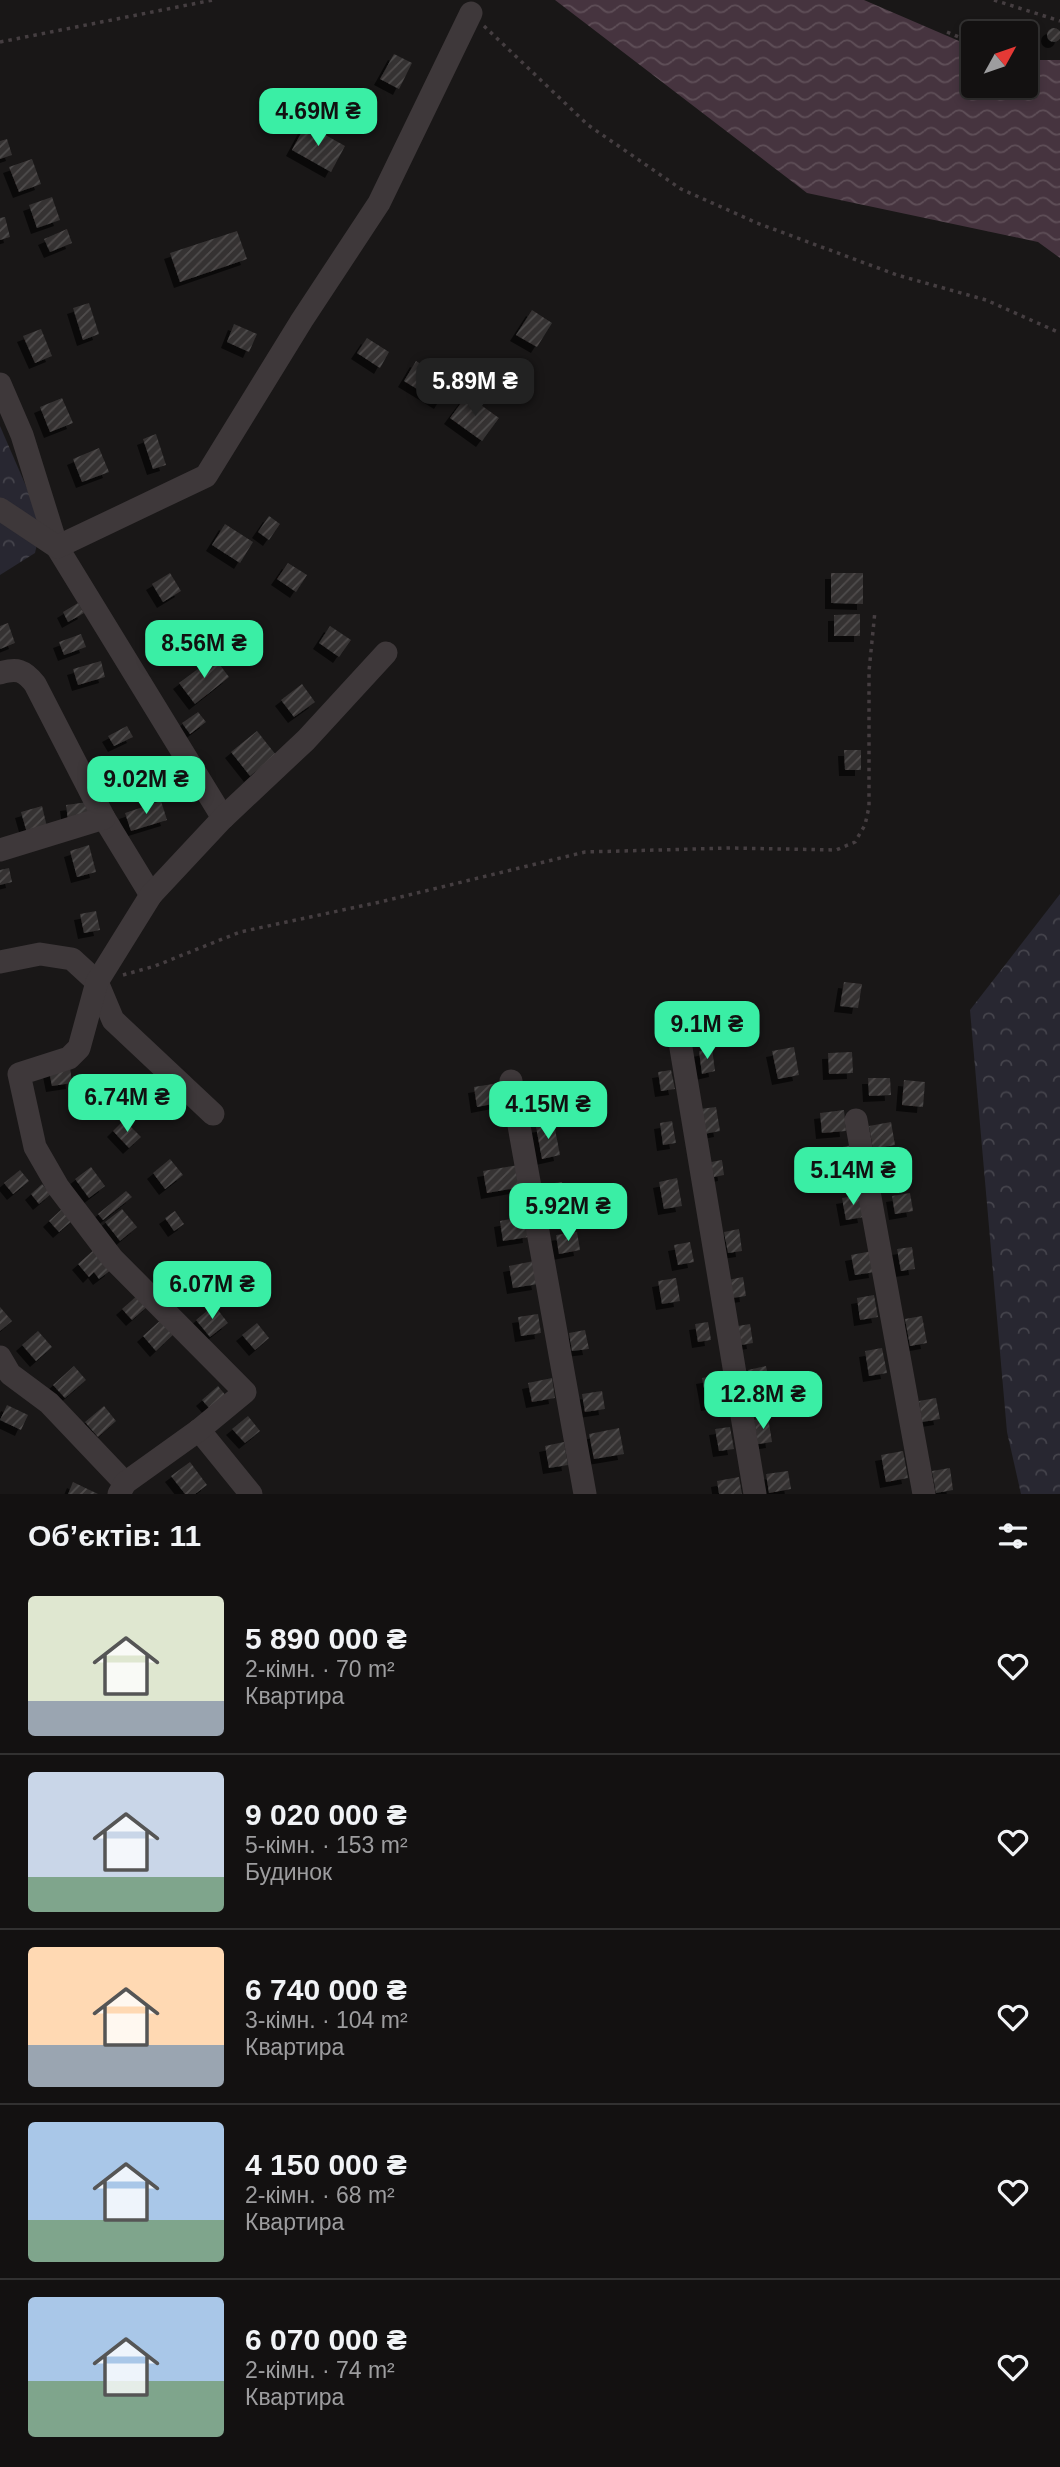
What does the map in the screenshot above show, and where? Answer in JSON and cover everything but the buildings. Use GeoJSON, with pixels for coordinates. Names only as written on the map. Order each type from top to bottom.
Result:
{"type":"FeatureCollection","features":[{"type":"Feature","properties":{"kind":"street"},"geometry":{"type":"LineString","coordinates":[[57,547],[206,476],[302,320],[379,203],[471,13]]}},
{"type":"Feature","properties":{"kind":"street"},"geometry":{"type":"LineString","coordinates":[[0,384],[22,435],[57,547],[223,818]]}},
{"type":"Feature","properties":{"kind":"street"},"geometry":{"type":"LineString","coordinates":[[0,509],[57,547]]}},
{"type":"Feature","properties":{"kind":"street"},"geometry":{"type":"LineString","coordinates":[[3,1374],[49,1404],[122,1489],[245,1392],[113,1258],[58,1187],[35,1147],[9,1075],[69,1058],[79,1048],[97,982],[150,895],[223,818],[306,740],[386,653]]}},
{"type":"Feature","properties":{"kind":"street"},"geometry":{"type":"LineString","coordinates":[[0,673],[15,669],[26,672],[35,684],[104,818],[150,895]]}},
{"type":"Feature","properties":{"kind":"street"},"geometry":{"type":"LineString","coordinates":[[0,850],[104,818]]}},
{"type":"Feature","properties":{"kind":"street"},"geometry":{"type":"LineString","coordinates":[[0,962],[40,954],[72,959],[97,982],[113,1020],[213,1114]]}},
{"type":"Feature","properties":{"kind":"street"},"geometry":{"type":"LineString","coordinates":[[680,1042],[755,1494]]}},
{"type":"Feature","properties":{"kind":"street"},"geometry":{"type":"LineString","coordinates":[[511,1081],[585,1494]]}},
{"type":"Feature","properties":{"kind":"street"},"geometry":{"type":"LineString","coordinates":[[856,1120],[924,1494]]}},
{"type":"Feature","properties":{"kind":"street"},"geometry":{"type":"LineString","coordinates":[[200,1430],[251,1494]]}},
{"type":"Feature","properties":{"kind":"path"},"geometry":{"type":"LineString","coordinates":[[0,42],[213,0]]}},
{"type":"Feature","properties":{"kind":"path"},"geometry":{"type":"LineString","coordinates":[[994,0],[1060,21]]}},
{"type":"Feature","properties":{"kind":"path"},"geometry":{"type":"LineString","coordinates":[[471,13],[588,125],[681,189],[757,223],[897,275],[986,300],[1060,333]]}},
{"type":"Feature","properties":{"kind":"path"},"geometry":{"type":"LineString","coordinates":[[947,32],[961,38]]}},
{"type":"Feature","properties":{"kind":"path"},"geometry":{"type":"LineString","coordinates":[[97,982],[155,966],[240,932],[393,899],[585,852],[731,848],[836,850],[855,842],[865,825],[869,807],[869,671],[875,611]]}},
{"type":"Feature","properties":{"kind":"green space"},"geometry":{"type":"Polygon","coordinates":[[[0,426],[42,523],[35,553],[0,575],[0,426]]]}},
{"type":"Feature","properties":{"kind":"green space"},"geometry":{"type":"Polygon","coordinates":[[[1060,894],[1060,1494],[1021,1494],[1007,1432],[970,1010],[1060,894]]]}},
{"type":"Feature","properties":{"kind":"water"},"geometry":{"type":"Polygon","coordinates":[[[555,0],[864,0],[961,42],[961,98],[1038,98],[1038,60],[1060,60],[1060,258],[1038,242],[807,193],[555,0]]]}}]}
